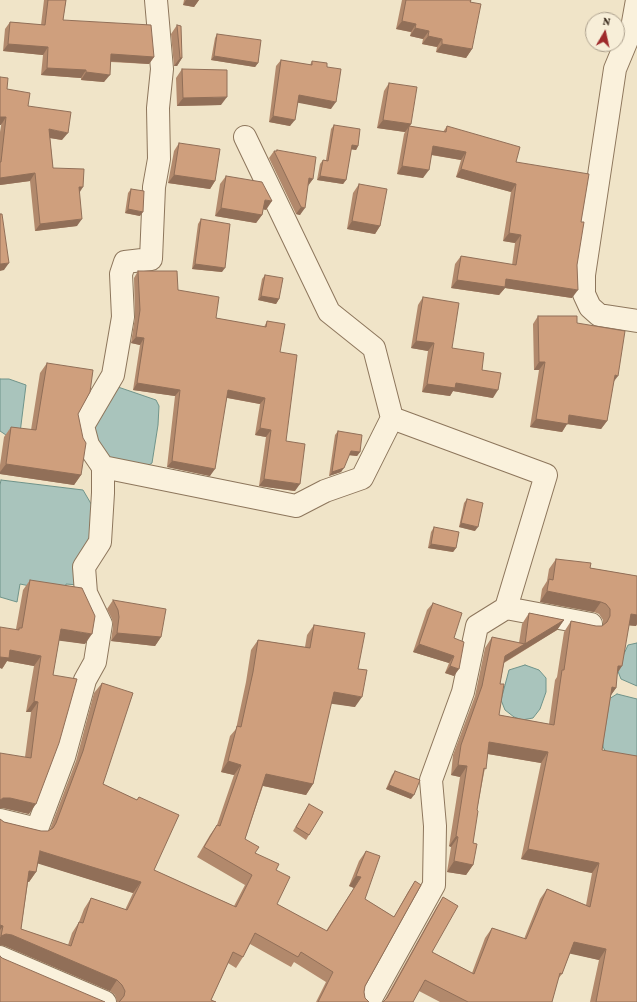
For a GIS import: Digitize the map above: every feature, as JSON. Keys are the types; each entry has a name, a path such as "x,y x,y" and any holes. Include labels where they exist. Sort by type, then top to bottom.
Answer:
{"street":[{"path":"0,820 37,829 64,757 85,680 95,662 101,624 86,593 84,567 100,542 103,467 88,445 83,426 113,375 123,317 121,274 125,262 151,259 154,187 159,159 158,108 162,69 156,0"},
{"path":"637,0 632,28 616,68 584,275 584,294 590,307 599,315 637,321"},
{"path":"103,467 296,506 325,491 362,478 392,418 374,348 329,312 245,137"},
{"path":"370,1002 434,885 435,826 431,780 463,692 477,626 506,608 546,475 392,418"},
{"path":"506,608 591,624"},
{"path":"0,956 105,1002"}],"water":[{"path":"0,379 9,379 26,385 20,433 6,435 0,431"},
{"path":"115,386 156,400 159,406 158,425 152,463 141,470 99,457 93,425"},
{"path":"1,480 83,490 97,514 78,585 66,584 65,593 20,584 17,602 0,597"},
{"path":"637,643 637,686 621,679 617,669 628,645"},
{"path":"525,665 539,670 546,678 546,692 540,709 533,718 522,720 514,717 505,710 501,700 509,670"},
{"path":"617,694 637,699 637,760 608,755 603,747 602,730 609,699"}],"building":[{"path":"48,0 66,0 63,20 151,25 154,57 111,54 110,75 86,72 86,70 47,68 48,47 8,44 10,22 45,25"},
{"path":"406,0 471,0 470,2 481,4 472,49 442,44 442,39 428,36 429,31 415,28 416,24 402,21"},
{"path":"177,25 181,26 182,58 180,58"},
{"path":"217,34 261,40 258,63 214,56"},
{"path":"281,60 312,65 312,61 327,63 327,67 341,69 336,102 299,95 295,120 273,116"},
{"path":"182,69 227,70 227,97 183,98"},
{"path":"0,77 8,78 7,89 30,93 28,106 71,112 68,133 49,129 53,168 84,169 83,187 79,187 82,219 40,224 35,173 0,178 0,162 6,117 0,117"},
{"path":"389,83 417,87 411,124 383,120"},
{"path":"334,125 360,129 358,146 352,145 346,180 320,176 323,160 328,161"},
{"path":"409,126 446,132 447,126 520,147 516,162 589,174 581,222 584,222 577,265 578,290 506,279 505,287 457,280 461,256 516,265 521,235 509,233 516,184 461,169 466,152 433,146 429,170 402,166"},
{"path":"179,143 220,149 215,181 174,175"},
{"path":"277,150 316,157 313,179 309,178 305,208 301,207 274,151"},
{"path":"226,176 262,182 272,201 265,200 262,215 221,208"},
{"path":"359,184 387,189 380,226 352,221"},
{"path":"131,189 144,191 143,212 128,209"},
{"path":"0,214 2,214 9,263 0,264"},
{"path":"201,219 230,224 225,268 195,264"},
{"path":"138,271 177,271 178,290 219,297 216,318 266,327 267,321 285,324 280,352 297,355 286,441 305,444 300,484 264,479 271,430 260,428 265,398 228,390 215,469 172,461 180,390 137,383 144,338 136,337 140,310"},
{"path":"265,275 283,278 279,299 261,296"},
{"path":"423,297 459,303 452,348 484,353 482,370 501,373 498,390 456,383 455,388 427,384 434,343 416,341"},
{"path":"538,316 577,316 577,323 625,331 618,376 615,375 607,421 569,415 568,424 536,419 545,362 539,362"},
{"path":"47,363 93,370 90,392 78,414 83,438 86,443 81,475 6,464 11,427 36,430"},
{"path":"338,431 362,435 360,452 351,451 344,468 332,472"},
{"path":"467,499 483,503 478,527 461,523"},
{"path":"434,527 459,532 456,548 431,544"},
{"path":"556,559 591,563 590,568 637,576 637,615 631,614 622,666 618,666 616,688 612,687 602,750 637,756 637,1002 596,1002 606,949 574,942 562,974 560,973 552,1002 468,1002 425,980 413,1002 383,1002 387,998 443,897 458,906 432,952 474,974 492,928 526,939 547,889 590,907 599,863 528,849 548,752 489,742 486,769 484,768 477,810 473,843 477,844 473,865 454,861 458,837 456,836 467,766 458,765 461,745 482,686 492,637 525,644 505,656 500,684 504,684 499,715 554,725 571,621 602,626 607,622 610,616 610,609 606,604 601,602 547,591 549,579 553,580"},
{"path":"30,580 82,588 95,616 92,634 61,629 53,675 77,679 59,743 36,804 10,798 3,798 0,800 0,753 31,758 38,702 34,701 41,656 10,650 9,658 0,657 0,627 19,630 19,628 22,628"},
{"path":"113,600 166,609 161,637 117,633 119,617 118,610"},
{"path":"433,603 462,613 454,638 464,642 459,669 450,666 454,656 419,644"},
{"path":"529,613 564,620 525,644"},
{"path":"314,625 365,633 358,669 367,670 362,697 334,692 313,784 266,774 245,839 259,847 255,853 279,864 276,870 290,877 277,904 327,931 361,877 356,876 366,851 380,856 365,899 394,917 415,881 421,885 365,986 365,998 369,1002 318,1002 333,972 301,952 298,957 255,933 243,957 233,952 211,1000 216,1002 119,1002 124,996 125,991 117,980 12,935 6,934 1,936 3,926 0,925 0,819 4,822 41,831 48,831 53,828 83,751 102,683 133,693 103,784 137,800 139,797 179,815 154,870 236,907 252,875 204,847 217,825 220,826 241,765 228,761 237,726 241,727 253,672 258,640 310,648","holes":["40,851 141,882 127,910 91,898 83,923 79,922 71,946 21,929 29,871 36,872"]},
{"path":"395,771 420,780 414,795 389,785"},
{"path":"309,804 323,812 309,835 296,827"},
{"path":"0,956 2,958 105,1002 0,1002"}]}
